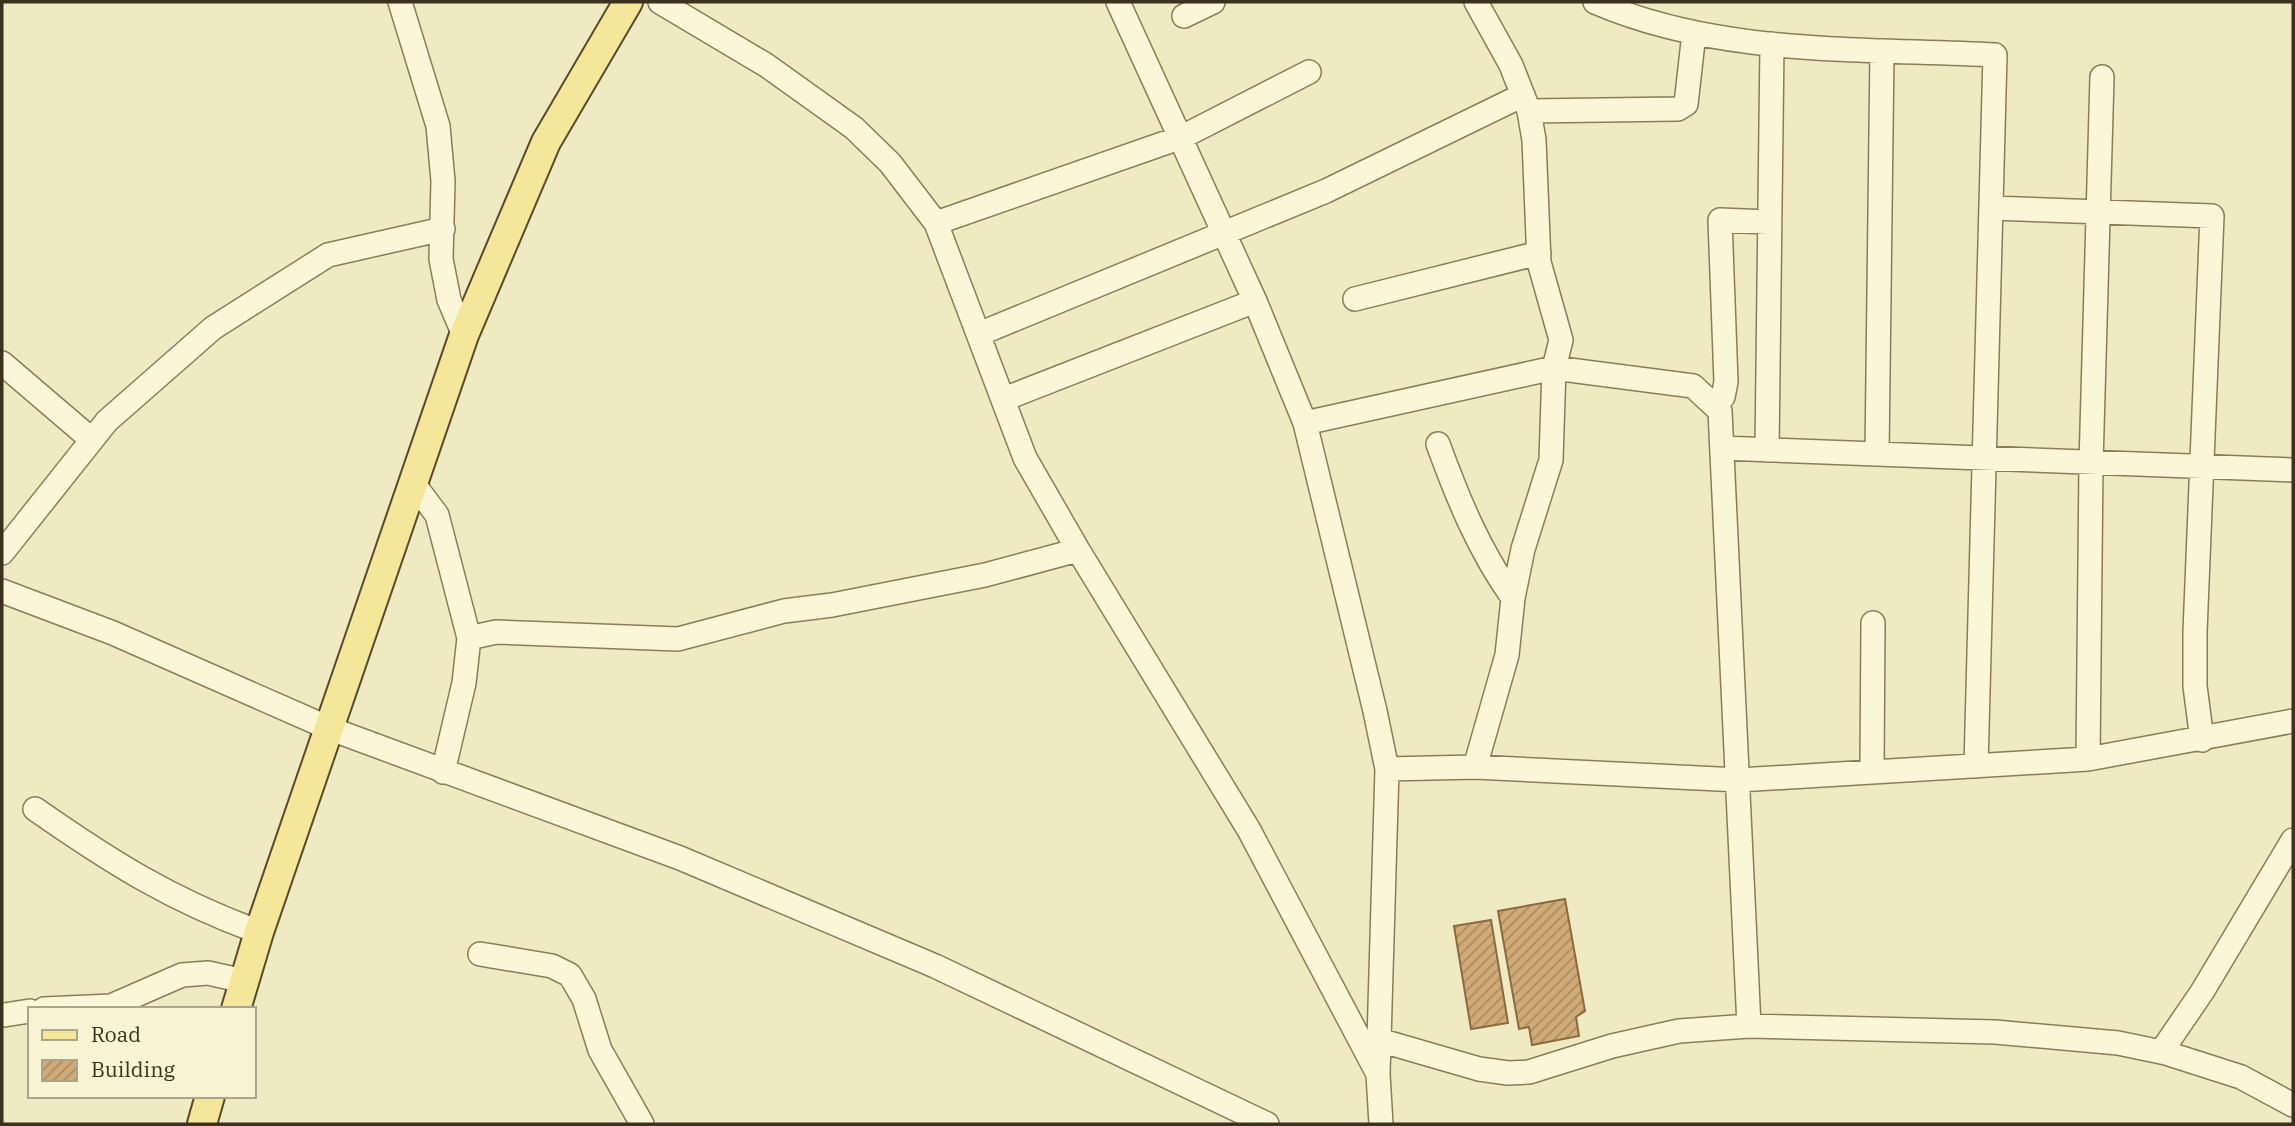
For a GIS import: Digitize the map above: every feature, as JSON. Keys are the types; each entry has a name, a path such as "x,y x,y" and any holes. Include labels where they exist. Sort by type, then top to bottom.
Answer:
{"main road":[{"path":"237,1007 259,932 331,729 412,482 464,335 546,142 628,2"},
{"path":"202,1124 210,1098"}],"street":[{"path":"400,2 438,126 443,181 440,259 449,300 464,335"},
{"path":"660,2 766,65 854,128 890,163 936,223 1025,458 1249,830 1309,937 1378,1074"},
{"path":"1118,2 1225,233 1305,423 1376,711 1387,769 1378,1074 1381,1124"},
{"path":"1184,16 1213,2"},
{"path":"1475,767 1507,655 1513,598 1523,550 1551,460 1554,368 1561,340 1545,293 1539,253 1534,140 1526,103 1511,65 1476,2"},
{"path":"1595,2 1672,30 1772,44 1995,55 1976,766"},
{"path":"979,334 1326,191 1526,103 1678,109 1686,103 1689,92 1694,33"},
{"path":"1767,450 1772,44"},
{"path":"1877,454 1882,51"},
{"path":"936,223 1182,137 1309,72"},
{"path":"2088,759 2091,464 2102,77"},
{"path":"1991,208 2211,216 2200,468 2195,686 2202,740"},
{"path":"1715,404 1723,397 1726,382 1720,220 1769,222"},
{"path":"2,553 92,440 133,397 213,328 300,270 328,256 443,229"},
{"path":"1355,299 1539,253"},
{"path":"1004,399 1255,301"},
{"path":"2,363 92,440"},
{"path":"1305,423 1554,368 1693,386 1715,404 1720,411 1749,1026"},
{"path":"1438,444 1488,563 1513,598"},
{"path":"1722,448 2293,470"},
{"path":"412,482 437,515 469,638 464,683 443,772"},
{"path":"469,638 496,632 678,639 784,611 832,605 985,575 1078,550"},
{"path":"2,591 113,633 331,729 680,858 910,955 1267,1124"},
{"path":"1872,770 1873,623"},
{"path":"1387,769 1475,767 1739,780 2088,759 2293,721"},
{"path":"35,809 122,869 201,911 259,932"},
{"path":"2161,1052 2202,992 2293,840"},
{"path":"480,954 552,965 570,975 584,999 600,1050 642,1124"},
{"path":"89,1007 111,1006 182,975 208,973 244,981"},
{"path":"4,1015 28,1011"},
{"path":"1379,1040 1479,1069 1508,1073 1529,1072 1650,1037 1749,1026 1995,1032 2118,1043 2161,1052 2241,1077 2293,1105"}],"building":[{"path":"1565,899 1585,1011 1576,1017 1579,1036 1532,1045 1529,1027 1519,1029 1498,911"},
{"path":"1491,920 1508,1023 1471,1029 1454,926"}]}
